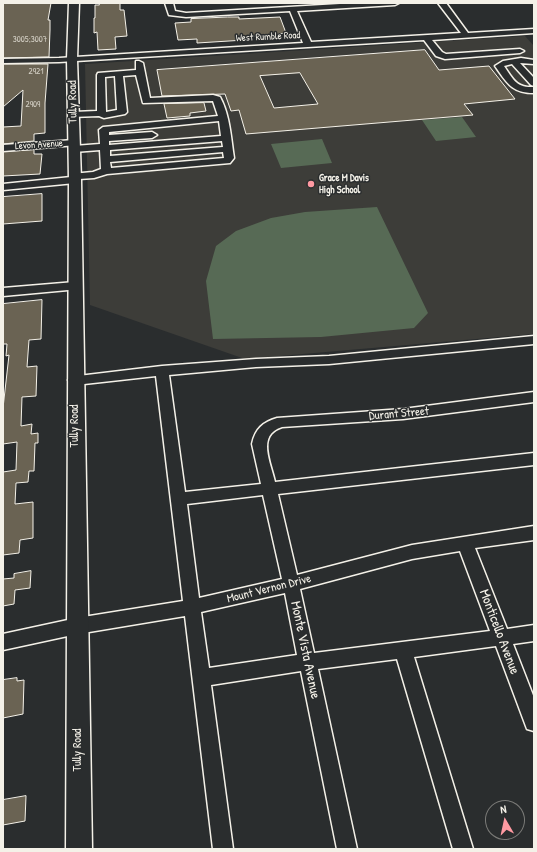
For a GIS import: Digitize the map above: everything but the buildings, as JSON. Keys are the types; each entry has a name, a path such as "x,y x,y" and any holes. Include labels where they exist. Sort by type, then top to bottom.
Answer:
{"main road":[{"name":"Tully Road","path":"74,3 72,59 75,178 74,286 79,849"}],"street":[{"path":"169,3 171,11 176,14 186,15 395,3"},
{"path":"442,3 466,35"},
{"path":"293,9 308,44"},
{"name":"West Rumble Road","path":"3,61 72,59 534,31"},
{"path":"503,33 531,61"},
{"path":"426,37 439,54 445,57 520,51"},
{"path":"3,187 75,178 106,171 227,161 229,158 223,118 215,98 146,102 138,54"},
{"path":"531,61 503,63 499,66 516,88 525,91 534,90"},
{"path":"515,62 534,83"},
{"path":"102,113 101,75 140,72"},
{"path":"74,115 102,113 104,115 122,112 119,74"},
{"path":"106,171 104,130 109,128 223,118"},
{"name":"Levon Avenue","path":"3,148 105,145 225,134"},
{"path":"106,159 228,149"},
{"path":"3,292 74,286"},
{"path":"75,380 162,370 256,363 329,360 534,340"},
{"path":"162,370 223,849"},
{"name":"Durant Street","path":"265,429 282,422 403,414 534,397"},
{"name":"Monte Vista Avenue","path":"265,429 260,437 260,444 347,849"},
{"path":"179,499 534,459"},
{"name":"Mount Vernon Drive","path":"3,642 77,626 192,607 291,584 412,552 465,542 534,534"},
{"name":"Monticello Avenue","path":"465,542 534,722"},
{"path":"201,678 308,662 534,633"},
{"path":"403,650 463,849"}],"shaded area":[{"name":"Grace M Davis High School","path":"525,36 534,46 534,334 245,359 90,305 85,64"}],"green space":[{"path":"462,117 476,137 436,141 422,120"},
{"path":"322,139 332,163 281,168 271,144"},
{"path":"377,207 428,313 414,328 321,337 213,339 206,281 216,246 236,231 271,218 305,212"}],"place":[{"name":"Grace M Davis High School","path":"311,184"}]}
